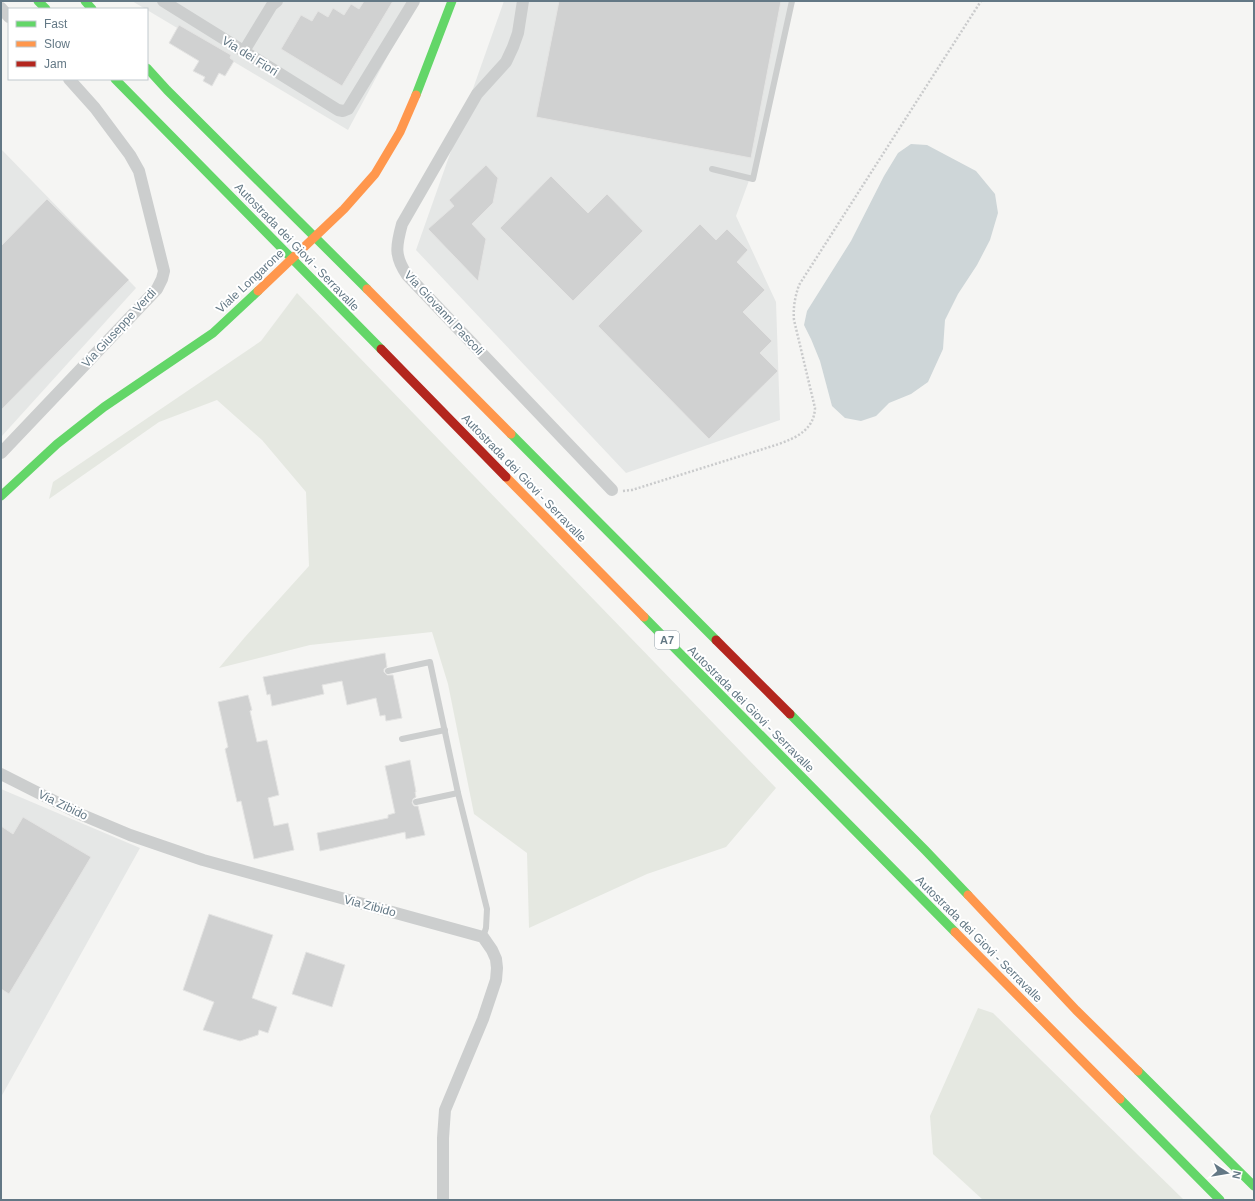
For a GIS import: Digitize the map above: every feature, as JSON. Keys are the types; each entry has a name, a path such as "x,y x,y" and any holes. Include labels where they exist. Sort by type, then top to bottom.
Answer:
{"main road":[{"name":"Viale Longarone","path":"1,496 63,439 104,407 213,333 344,209 375,174 400,132 416,95 452,1"},
{"name":"Autostrada dei Giovi - Serravalle","path":"148,69 167,90 372,293 908,833 1076,1010 1254,1186"},
{"name":"Autostrada dei Giovi - Serravalle","path":"116,80 1220,1200"}],"street":[{"name":"Via dei Fiori","path":"163,1 338,110 343,111 348,109 414,1"},
{"path":"244,52 272,5 277,1"},
{"name":"Via Giovanni Pascoli","path":"523,1 518,32 506,62 477,94 402,224 397,248 398,259 407,275 612,490"},
{"path":"1,8 8,16"},
{"name":"Via Giuseppe Verdi","path":"1,453 157,289 164,271 139,171 130,155 95,108 70,80"},
{"name":"Via Zibido","path":"1,774 80,814 130,835 203,860 483,937"},
{"path":"443,1200 443,1138 445,1110 483,1019 496,980 496,959 483,937"}],"lane":[{"path":"712,169 753,179 792,1"},
{"path":"388,671 430,662 458,792 487,910 486,928 483,937"},
{"path":"402,739 445,730"},
{"path":"416,802 458,792"}],"path":[{"path":"612,490 632,490 779,444 794,439 803,433 810,425 815,415 815,408 794,320 793,308 799,285 981,1"}],"shaded area":[{"path":"132,1 417,1 348,130 148,11 148,8 144,8"},
{"path":"504,1 790,1 766,134 736,216 776,302 780,420 626,473 416,250"},
{"path":"911,144 927,145 976,171 995,194 998,213 990,240 977,265 958,294 945,320 943,349 928,382 911,394 889,403 876,416 861,421 845,418 832,406 820,361 804,325 807,311 851,241 884,176 898,153"},
{"path":"1,149 136,288 1,437"},
{"path":"297,293 776,788 726,847 647,874 529,928 527,853 474,814 448,684 432,632 310,645 219,668 309,566 306,492 262,440 217,400 159,422 49,499 53,482 261,341"},
{"path":"1,789 140,848 1,1097"},
{"path":"978,1008 993,1013 1184,1200 983,1200 933,1154 930,1116"}],"building":[{"path":"364,1 393,1 342,86 281,49 301,15 312,21 318,11 328,17 333,8 344,15 351,4 359,9"},
{"path":"559,1 781,1 751,158 536,117"},
{"path":"179,25 231,55 230,58 234,61 225,76 219,73 212,86 203,81 205,77 193,71 199,61 169,43"},
{"path":"486,165 498,178 493,203 472,224 486,239 478,281 428,229 454,206 449,200"},
{"path":"551,176 588,213 607,194 643,231 573,301 500,228"},
{"path":"47,199 129,280 1,410 1,246"},
{"path":"700,224 716,240 727,229 748,250 737,262 765,290 743,312 772,341 760,353 778,371 709,439 598,326"},
{"path":"385,653 387,667 384,669 384,672 387,675 393,675 402,718 386,721 385,715 380,716 376,698 347,705 342,681 322,685 324,694 272,706 270,694 267,695 263,677"},
{"path":"248,695 257,742 267,740 279,795 268,798 274,826 288,823 294,850 254,859 241,801 237,802 225,749 228,747 218,702"},
{"path":"410,760 416,792 416,797 413,799 412,803 414,806 418,806 425,835 406,839 405,832 320,851 317,833 388,818 388,815 395,813 385,766"},
{"path":"23,817 91,857 9,994 1,989 1,826 13,834"},
{"path":"209,914 273,935 252,998 277,1007 268,1033 259,1030 258,1035 240,1041 203,1030 214,1002 183,990"},
{"path":"306,952 345,965 332,1007 292,994"}],"traffic: fast":[{"path":"38,1 45,8"},
{"path":"85,1 91,8"},
{"path":"416,95 452,1"},
{"path":"148,69 167,90 367,289"},
{"path":"116,80 381,349"},
{"path":"1,496 57,444 104,407 213,333 258,291"},
{"path":"511,434 716,640"},
{"path":"644,617 955,932"},
{"path":"790,714 968,895"},
{"path":"1138,1071 1254,1186"},
{"path":"1120,1099 1220,1200"}],"traffic: slow":[{"path":"258,291 344,209 375,174 400,132 416,95"},
{"path":"367,289 511,434"},
{"path":"506,477 644,617"},
{"path":"968,895 1076,1010 1138,1071"},
{"path":"955,932 1120,1099"}],"traffic: jam":[{"path":"381,349 506,477"},
{"path":"716,640 790,714"}]}
